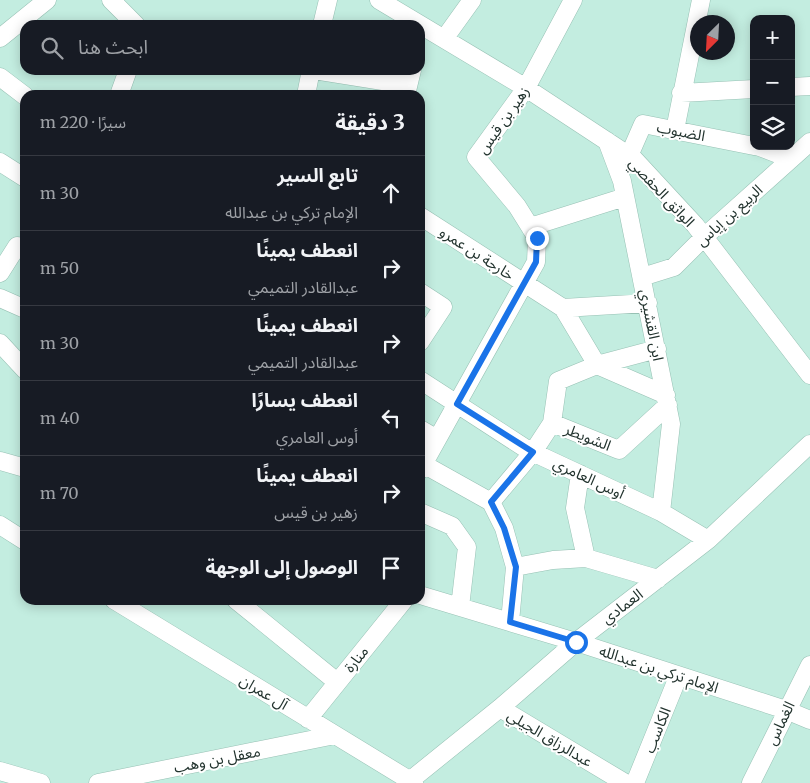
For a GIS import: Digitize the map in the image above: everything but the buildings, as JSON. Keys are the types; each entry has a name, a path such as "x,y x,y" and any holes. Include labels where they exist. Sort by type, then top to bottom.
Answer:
{"street":[{"path":"22,20 47,0"},
{"path":"111,0 131,20"},
{"path":"323,20 328,0"},
{"name":"الواثق الحفصي","path":"379,0 406,20"},
{"path":"444,39 472,0"},
{"name":"زهير بن قيس","path":"425,462 536,262 537,238 517,206 476,157 526,88 572,0"},
{"path":"675,130 701,0"},
{"path":"0,38 20,22"},
{"name":"الواثق الحفصي","path":"425,32 444,39 526,88 629,156 704,237 810,375"},
{"path":"121,90 126,75"},
{"path":"307,90 312,75"},
{"path":"350,75 409,83"},
{"path":"0,77 20,92"},
{"path":"795,87 810,86"},
{"path":"681,93 750,89"},
{"name":"الضبوب","path":"629,156 643,124 750,145"},
{"name":"ابن القشيري","path":"607,141 622,181 671,424 661,512"},
{"name":"الربيع بن إياس","path":"642,277 674,267 704,237 810,142"},
{"name":"الضبوب","path":"766,150 791,159"},
{"path":"0,162 20,175"},
{"path":"530,227 625,197"},
{"name":"خارجة بن عمرو","path":"425,225 563,308"},
{"path":"0,273 17,246 20,248"},
{"path":"425,295 443,307 425,334"},
{"path":"648,303 563,308 597,365 667,400"},
{"path":"2,304 20,308"},
{"path":"0,343 20,365"},
{"path":"491,502 533,452 552,423 558,381 597,365 657,349"},
{"name":"أوس العامري","path":"425,383 533,452 661,512 708,540"},
{"name":"الشويطر","path":"552,423 619,450 667,400"},
{"path":"425,432 437,440"},
{"name":"العمادي","path":"410,782 576,642 708,540 810,444"},
{"path":"0,461 20,467"},
{"path":"425,469 491,502 504,528 516,567 510,622"},
{"path":"580,474 575,508 586,558"},
{"path":"425,514 452,526 467,546 460,607"},
{"path":"0,525 20,539"},
{"path":"516,567 554,560 586,558 658,579"},
{"name":"الإمام تركي بن عبدالله","path":"425,596 576,642 786,710 810,720"},
{"name":"آل عمران","path":"122,605 410,782"},
{"path":"242,605 337,682"},
{"name":"منارة","path":"308,719 400,605"},
{"name":"الغماس","path":"751,783 810,664"},
{"name":"الكاسب","path":"635,783 678,676"},
{"name":"عبدالرزاق الجيلي","path":"500,708 625,783"},
{"name":"معقل بن وهب","path":"98,783 335,735"},
{"path":"0,771 41,783"}],"route":[{"path":"537,238 536,262 457,404 533,452 491,502 504,528 516,567 510,622 576,642"}]}
